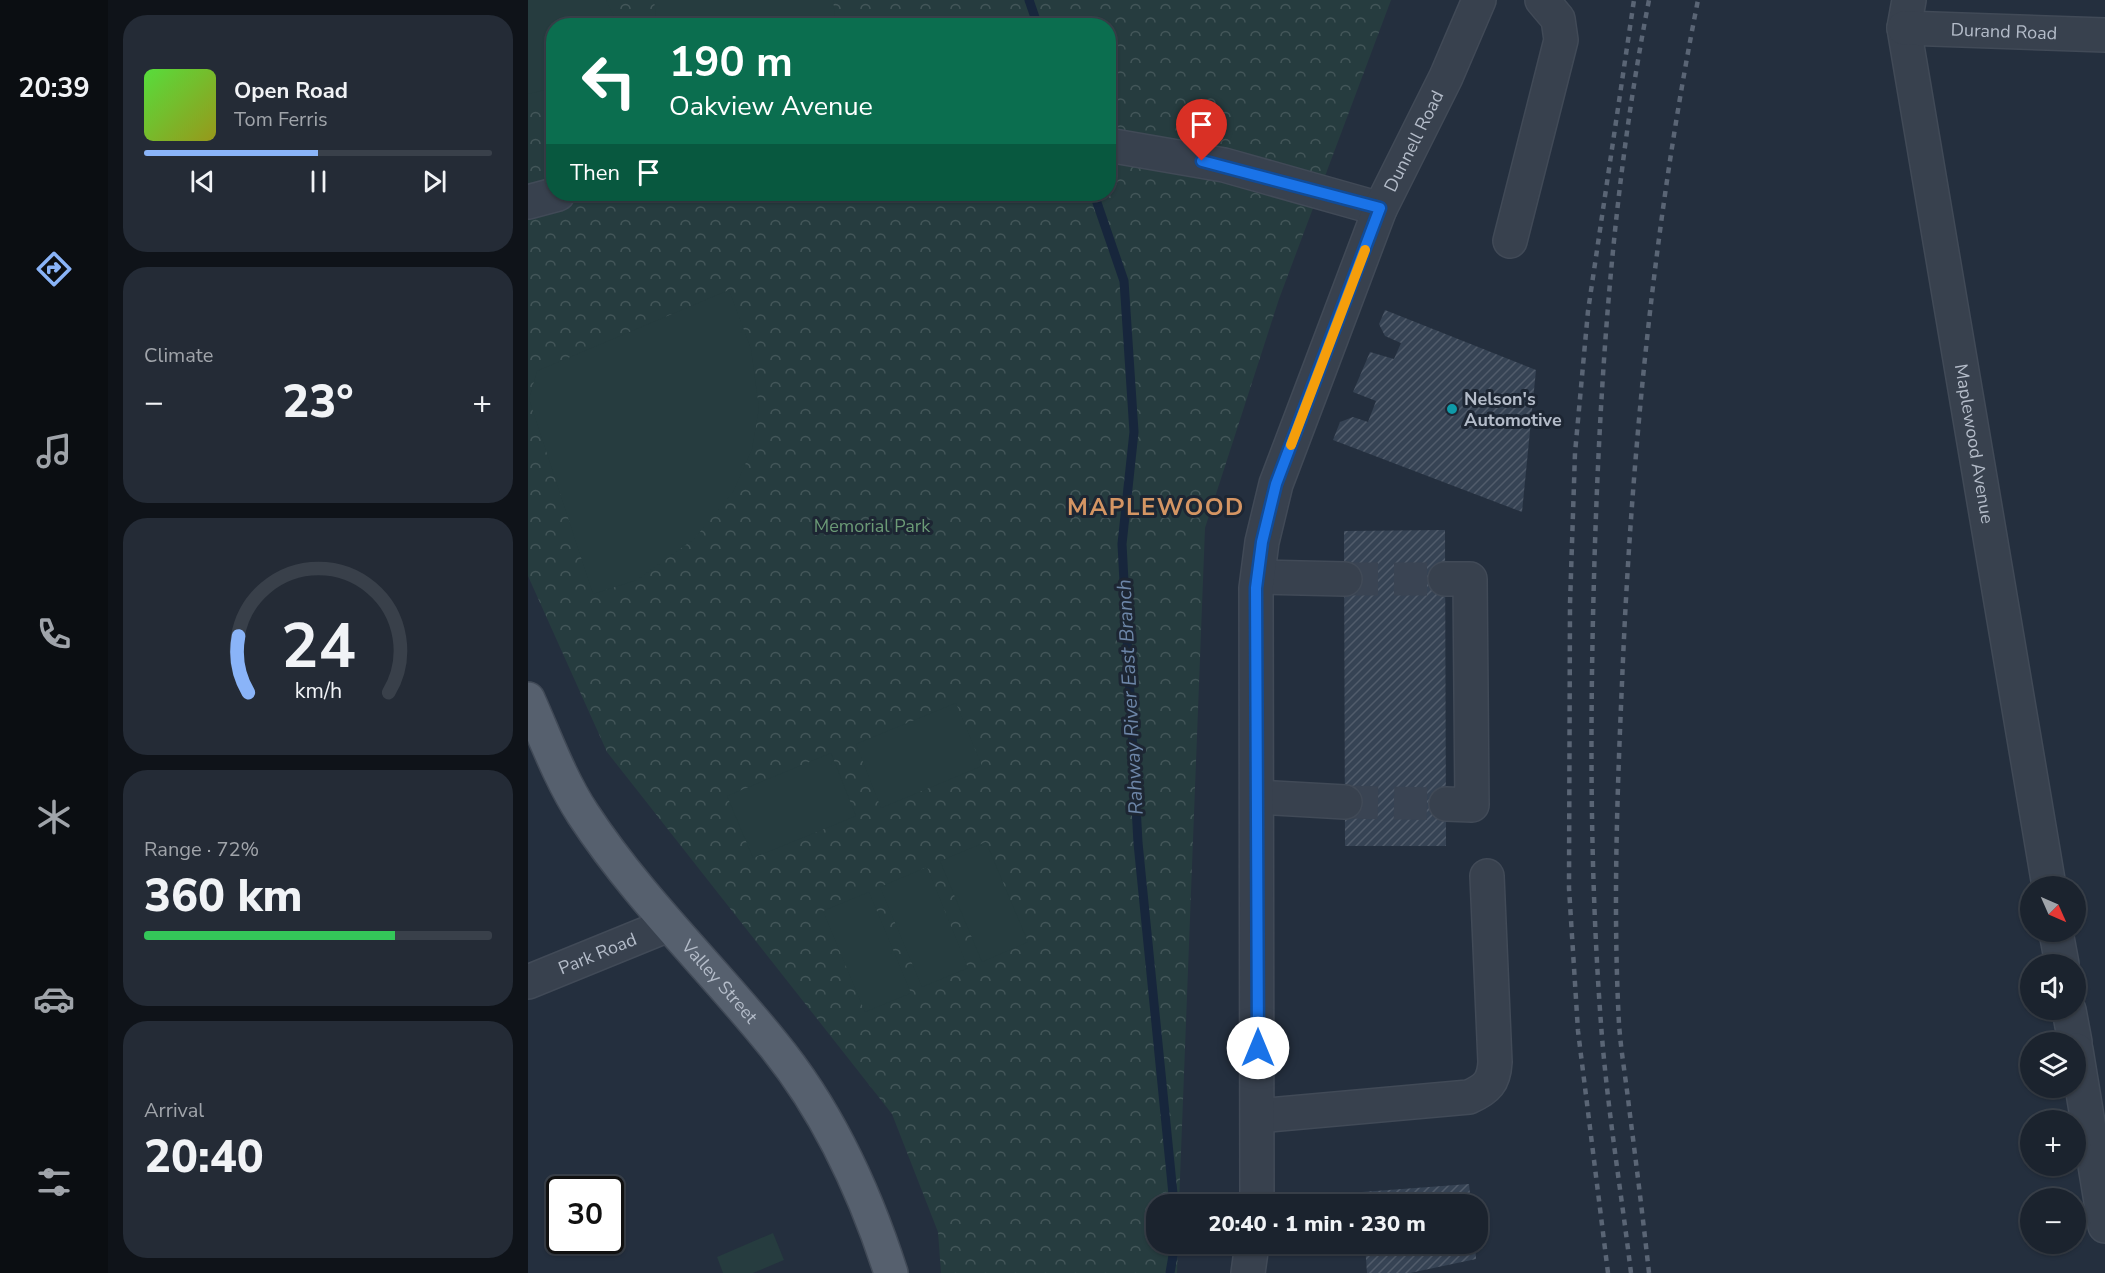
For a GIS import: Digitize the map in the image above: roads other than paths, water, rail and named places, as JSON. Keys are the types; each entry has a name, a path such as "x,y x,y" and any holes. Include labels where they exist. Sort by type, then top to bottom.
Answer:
{"main road":[{"name":"Valley Street","path":"528,699 582,812 668,925 774,1045 816,1105 846,1159 878,1231 891,1273"}],"street":[{"name":"Dunnell Road","path":"1257,1194 1258,577 1262,542 1276,484 1380,208 1446,77 1479,0"},
{"path":"1510,241 1561,40 1558,20 1542,0"},
{"name":"Durand Road","path":"1906,14 2105,35"},
{"name":"Maplewood Avenue","path":"1906,14 2047,876"},
{"path":"1116,146 1224,165 1380,208"},
{"path":"528,202 546,197"},
{"path":"1258,577 1345,579"},
{"path":"1445,579 1470,579 1472,805 1446,804"},
{"path":"1257,797 1345,802"},
{"path":"1258,1116 1469,1097 1486,1089 1494,1077 1495,1062 1487,876"},
{"name":"Park Road","path":"528,981 668,925"},
{"path":"2084,1098 2105,1226"},
{"path":"1248,1273 1251,1254"}],"waterway":[{"name":"Rahway River East Branch","path":"1029,0 1035,18"},
{"name":"Rahway River East Branch","path":"1096,201 1124,281 1134,432 1122,544 1138,843 1173,1194"},
{"name":"Rahway River East Branch","path":"1170,1273 1173,1254"}],"tunnel":[{"path":"1345,579 1445,579"},
{"path":"1345,802 1446,804"}],"railway":[{"path":"1608,1273 1578,1031 1569,888 1570,604 1575,453 1588,311 1634,0"},
{"path":"1631,1273 1607,1086 1597,964 1593,844 1592,663 1595,543 1605,339 1618,202 1649,0"},
{"path":"1649,1273 1619,1024 1616,897 1620,726 1631,512 1647,340 1669,168 1698,0"}],"place":[{"name":"Nelson's Automotive","path":"1452,409"}],"district":[{"name":"MAPLEWOOD","path":"1156,507"}],"park label":[{"name":"Memorial Park","path":"872,526"}]}
